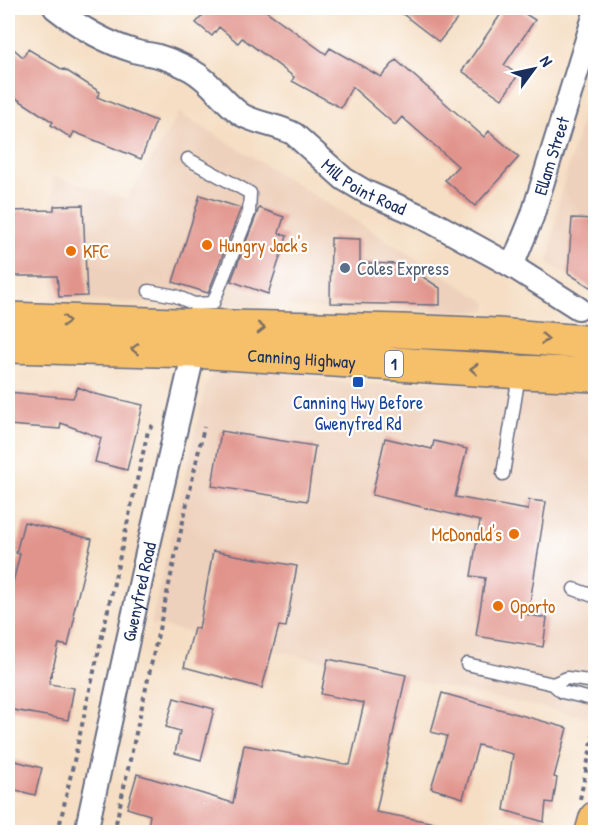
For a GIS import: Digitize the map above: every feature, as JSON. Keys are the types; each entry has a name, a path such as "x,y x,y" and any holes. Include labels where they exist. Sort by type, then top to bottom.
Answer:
{"highway":[{"name":"Canning Highway","path":"8,319 403,331 497,335 596,343"},
{"name":"Canning Highway","path":"8,346 194,351 596,375"}],"street":[{"name":"Mill Point Road","path":"55,8 94,36 135,51 161,56 191,70 234,109 256,121 294,134 344,178 366,192 421,216 512,266 578,308"},
{"name":"Mill Point Road","path":"77,8 108,28 134,34 148,42 161,56"},
{"name":"Ellam Street","path":"512,266 532,217 596,10"},
{"name":"Gwenyfred Road","path":"86,832 194,351"}],"lane":[{"path":"149,291 176,296 194,304 213,303 249,213 250,193 188,159"},
{"path":"502,474 520,372"},
{"path":"574,589 596,597"},
{"path":"467,664 553,684 562,692 596,700"},
{"path":"553,684 567,678 596,682"}],"path":[{"path":"58,832 148,431 154,425"},
{"path":"114,832 204,427"},
{"path":"588,820 596,723"}],"shaded area":[{"path":"595,71 595,294 548,263 560,197"},
{"path":"179,113 488,303 487,311 451,312 53,299 52,176 127,199"},
{"path":"221,370 292,373 349,384 406,384 440,379 595,387 595,719 151,624 206,385 212,374"}],"building":[{"path":"209,8 262,8 326,54 330,48 381,77 396,60 484,137 489,131 519,157 475,206 445,180 458,166 402,117 395,125 352,87 341,108 292,81 294,77 242,38 238,43 219,27 212,36 196,23"},
{"path":"395,8 444,8 458,18 439,42"},
{"path":"505,8 516,8 535,20 504,65 518,75 502,99 462,71"},
{"path":"8,44 23,57 28,49 64,69 100,92 97,97 156,121 141,159 74,132 71,138 51,125 53,122 8,93"},
{"name":"Hungry Jack's","path":"200,195 241,208 208,293 173,282"},
{"path":"83,205 87,296 59,297 57,276 9,276 8,211 54,210 54,206"},
{"path":"259,208 284,217 279,233 287,236 268,294 231,281"},
{"path":"572,218 596,219 596,291 568,273"},
{"name":"Coles Express","path":"331,238 360,239 360,263 403,264 440,288 440,305 330,303"},
{"path":"78,387 95,394 143,405 127,470 95,462 101,438 61,423 60,429 8,425 8,392 73,398"},
{"path":"221,431 315,446 307,501 212,486"},
{"path":"385,438 432,449 434,441 467,449 455,497 528,510 529,500 546,502 528,615 547,618 543,647 476,636 485,578 471,576 480,521 372,495"},
{"path":"24,522 92,539 73,615 75,616 68,646 59,644 49,684 74,688 68,720 8,709 8,602 20,554 16,553"},
{"path":"213,551 297,566 286,627 279,626 262,688 184,667 194,628 199,629"},
{"path":"328,659 406,675 376,812 441,824 440,832 147,832 150,815 127,808 137,774 233,803 244,745 350,765 364,703 321,694"},
{"path":"442,693 567,728 554,777 557,778 553,803 546,802 544,822 504,810 513,754 478,745 463,798 431,788 447,736 431,732"},
{"path":"174,698 214,709 201,760 175,753 180,731 166,727"},
{"path":"8,759 42,768 35,795 8,788"}],"place":[{"name":"Hungry Jack's","path":"207,245"},
{"name":"KFC","path":"71,251"},
{"name":"Coles Express","path":"345,268"},
{"name":"Canning Hwy Before Gwenyfred Rd","path":"358,382"},
{"name":"McDonald's","path":"514,534"},
{"name":"Oporto","path":"498,606"}]}
